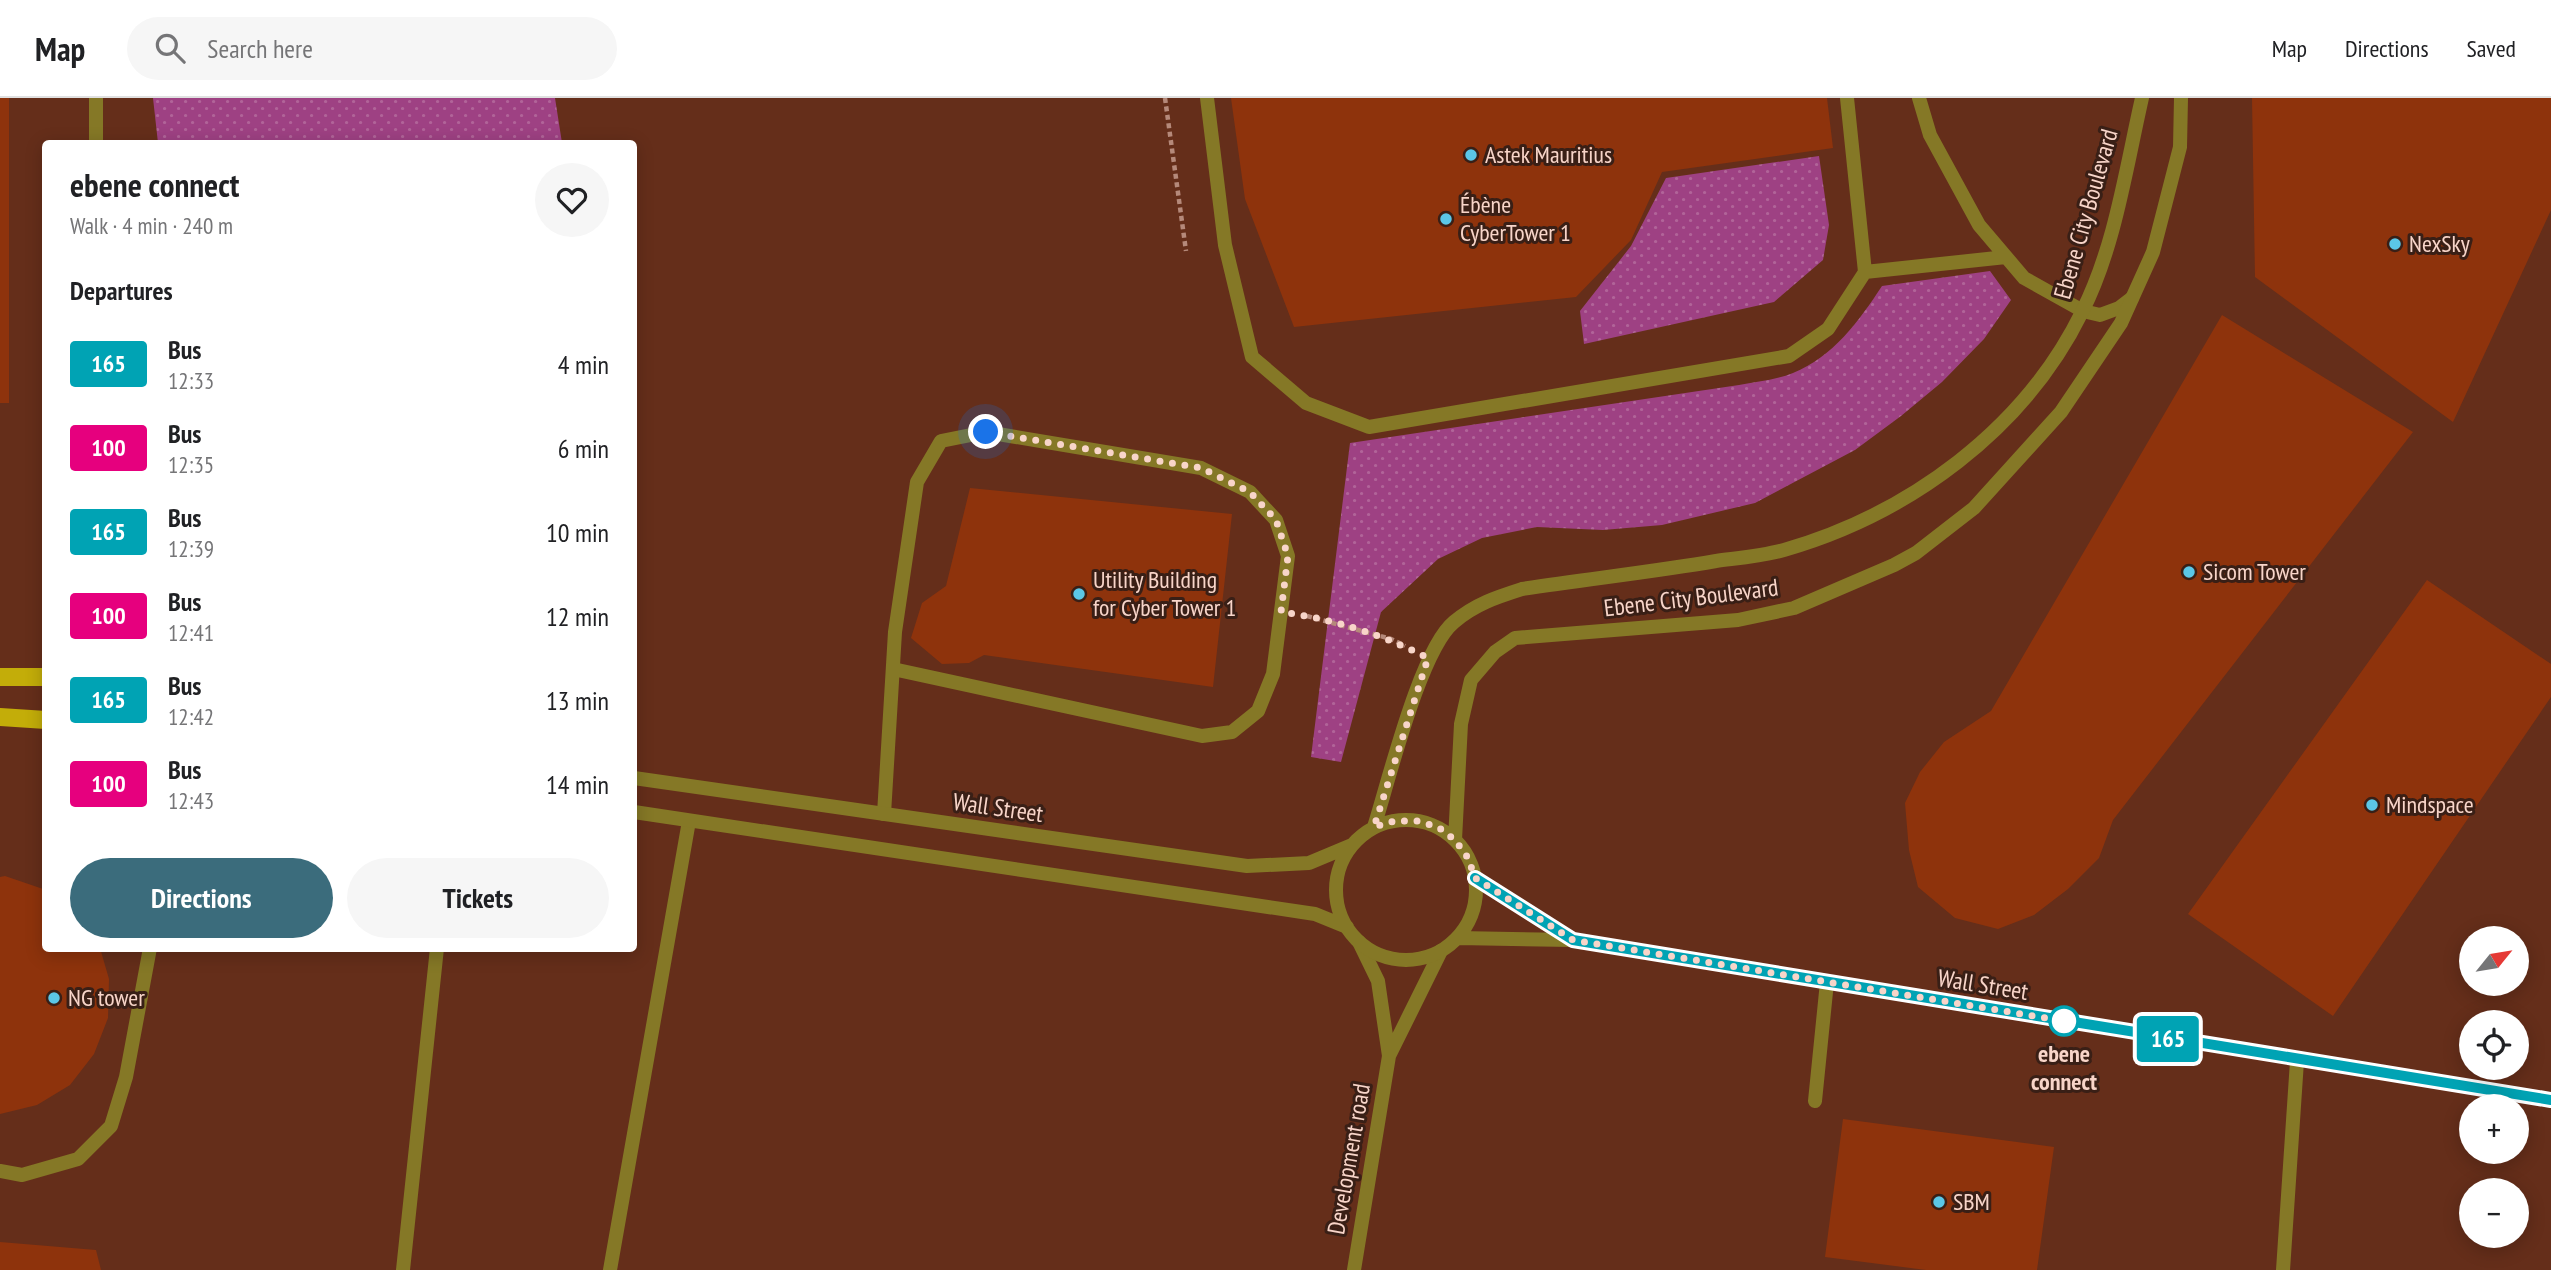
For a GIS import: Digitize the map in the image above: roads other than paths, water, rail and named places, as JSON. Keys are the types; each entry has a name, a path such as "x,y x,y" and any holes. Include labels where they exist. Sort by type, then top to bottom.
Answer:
{"main road":[{"path":"0,677 42,677"},
{"path":"0,717 42,720"}],"street":[{"path":"96,98 96,140"},
{"path":"1207,98 1225,245 1252,357 1306,402 1369,427 1789,356 1828,329 1865,272 1847,98"},
{"path":"1919,98 1930,135 1979,225 2024,278 2083,311 2100,315 2132,298"},
{"name":"Ebene City Boulevard","path":"1374,827 1428,658 1452,623 1481,602 1522,589 1783,550 1858,524 1919,491 1976,449 2043,374 2083,311 2122,188 2141,98"},
{"name":"Ebene City Boulevard","path":"1455,840 1461,724 1471,680 1495,652 1515,638 1738,620 1794,608 1916,553 1974,508 2061,412 2121,323 2152,253 2180,147 2181,98"},
{"path":"1865,272 2006,257"},
{"path":"884,814 895,632 918,482 941,441 986,432 1201,468 1250,492 1276,520 1288,556 1273,674 1258,711 1232,732 1202,736 893,669"},
{"name":"Wall Street","path":"637,778 1247,866 1309,863 1352,845"},
{"path":"637,812 1315,914 1347,927"},
{"path":"610,1270 689,821"},
{"path":"1359,942 1378,954 1416,961 1441,951 1458,938 1470,919 1476,899 1475,878 1468,858 1455,840 1438,827 1417,821 1395,821 1374,827 1352,845 1340,864 1336,886 1338,909 1359,942 1378,981 1389,1056"},
{"name":"Wall Street","path":"1475,878 1573,940"},
{"name":"Wall Street","path":"1458,938 1573,940 2297,1061 2551,1100"},
{"path":"1389,1056 1441,951"},
{"path":"0,1171 22,1175 78,1159 111,1125 126,1077 149,952"},
{"path":"402,1270 437,952"},
{"path":"1815,1101 1827,982"},
{"name":"Development road","path":"1354,1270 1389,1056"},
{"path":"2283,1270 2297,1061"}],"place":[{"name":"Astek Mauritius","path":"1471,155"},
{"name":"Ébène CyberTower 1","path":"1446,219"},
{"name":"NexSky","path":"2395,244"},
{"name":"Sicom Tower","path":"2189,572"},
{"name":"Utility Building for Cyber Tower 1","path":"1079,594"},
{"name":"Mindspace","path":"2372,805"},
{"name":"NG tower","path":"54,998"},
{"name":"ebene connect","path":"2064,1021"},
{"name":"SBM","path":"1939,1202"}]}
